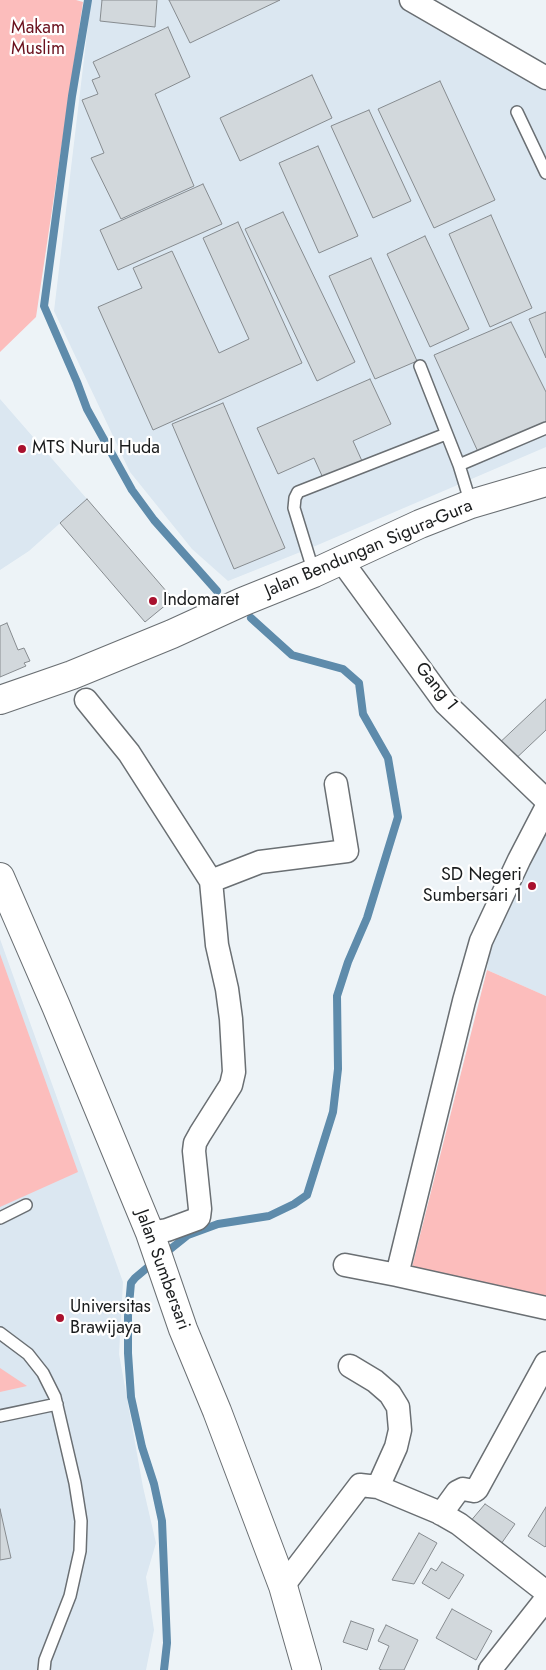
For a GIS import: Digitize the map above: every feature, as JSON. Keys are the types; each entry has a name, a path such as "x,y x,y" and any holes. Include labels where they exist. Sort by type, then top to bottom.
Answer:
{"main road":[{"name":"Jalan Bendungan Sigura-Gura","path":"0,700 81,671 172,634 242,602 314,573 420,524 471,504 546,482"},
{"name":"Jalan Sumbersari","path":"0,876 152,1239 183,1329 217,1411 283,1586 307,1670"}],"street":[{"path":"411,0 546,78"},
{"name":"Gang 1","path":"341,560 445,703 546,800"},
{"path":"86,700 129,752 211,882 217,945 231,1019 234,1072 231,1085 195,1143 194,1151 200,1210 198,1217 167,1230 152,1239"},
{"path":"211,882 260,862 347,851 336,784"},
{"path":"397,1275 464,1001 481,940 546,808"},
{"path":"345,1265 546,1308"},
{"path":"441,1514 458,1492 463,1489 474,1491 477,1489 546,1363"},
{"path":"350,1366 390,1394 398,1407 400,1430 396,1447 378,1487"},
{"path":"283,1586 360,1485 378,1487 441,1514 459,1524 546,1592"},
{"path":"490,1670 546,1599"}],"lane":[{"path":"517,112 546,173"},
{"path":"420,366 459,465 471,504"},
{"path":"459,465 546,428"},
{"path":"314,573 294,508 298,492 446,434"},
{"path":"0,1218 26,1205"},
{"path":"0,1333 28,1354 43,1373 55,1397 75,1483 81,1521 80,1551 70,1596 44,1670"},
{"path":"0,1416 57,1404"}],"shaded area":[{"path":"91,0 403,0 546,82 546,447 313,547 228,581 192,549 130,472 54,311"},
{"name":"MTS Nurul Huda","path":"0,399 87,499 29,551 0,570"},
{"name":"SD Negeri Sumbersari 1","path":"546,826 546,996 487,970 490,946"},
{"name":"Universitas Brawijaya","path":"0,939 123,1282 119,1354 143,1487 156,1543 146,1577 154,1630 146,1670 0,1670"}],"green space":[{"name":"Makam Muslim","path":"0,0 76,0 83,2 36,317 0,352"},
{"path":"0,954 78,1172 0,1207"},
{"path":"487,970 546,996 546,1296 416,1274 411,1271"},
{"path":"0,1368 27,1386 0,1392"}],"building":[{"path":"102,0 157,0 155,27 100,21"},
{"path":"169,0 280,0 190,43"},
{"path":"168,27 190,77 155,94 194,186 121,219 91,158 104,153 82,100 98,94 92,80 100,77 93,62"},
{"path":"312,75 332,118 240,161 220,118"},
{"path":"440,81 495,200 434,228 378,109"},
{"path":"369,110 411,201 373,218 331,126"},
{"path":"318,146 358,236 319,253 279,163"},
{"path":"203,184 222,224 118,270 100,230"},
{"path":"283,212 355,362 317,381 245,229"},
{"path":"491,215 532,308 490,327 449,234"},
{"path":"238,222 302,363 153,430 98,307 142,288 133,268 172,251 219,353 249,339 203,238"},
{"path":"425,236 469,329 430,347 387,254"},
{"path":"371,258 417,361 375,379 329,276"},
{"path":"546,312 546,358 529,319"},
{"path":"511,322 546,392 546,423 479,454 434,355"},
{"path":"370,379 391,424 353,441 362,461 323,478 314,458 278,474 257,428"},
{"path":"223,403 285,548 234,569 172,424"},
{"path":"87,499 173,599 145,622 60,523"},
{"path":"7,623 18,650 24,648 30,661 24,663 26,666 0,677 0,626"},
{"path":"546,699 546,730 510,764 495,747"},
{"path":"485,1504 515,1524 501,1544 469,1523"},
{"path":"546,1507 546,1546 545,1547 528,1536"},
{"path":"0,1509 11,1558 0,1560"},
{"path":"419,1533 437,1543 414,1584 392,1580"},
{"path":"442,1562 464,1575 449,1599 422,1583 431,1568 436,1571"},
{"path":"452,1609 492,1631 476,1660 436,1638"},
{"path":"351,1621 374,1629 367,1650 343,1642"},
{"path":"386,1625 418,1640 404,1670 379,1669 389,1646 378,1641"}],"waterway":[{"path":"88,0 72,96 44,306 87,409 132,490 154,520 217,591"},
{"path":"163,1255 188,1235 218,1224 269,1216 294,1204 307,1195 333,1112 338,1069 337,996 348,962 367,918 398,817 388,758 363,714 359,683 343,669 292,655 251,618"},
{"path":"154,1262 131,1283 128,1316 128,1353 131,1397 162,1521 167,1643 164,1670"}],"place":[{"name":"MTS Nurul Huda","path":"22,449"},
{"name":"Indomaret","path":"153,601"},
{"name":"SD Negeri Sumbersari 1","path":"532,886"},
{"name":"Universitas Brawijaya","path":"60,1318"}]}
